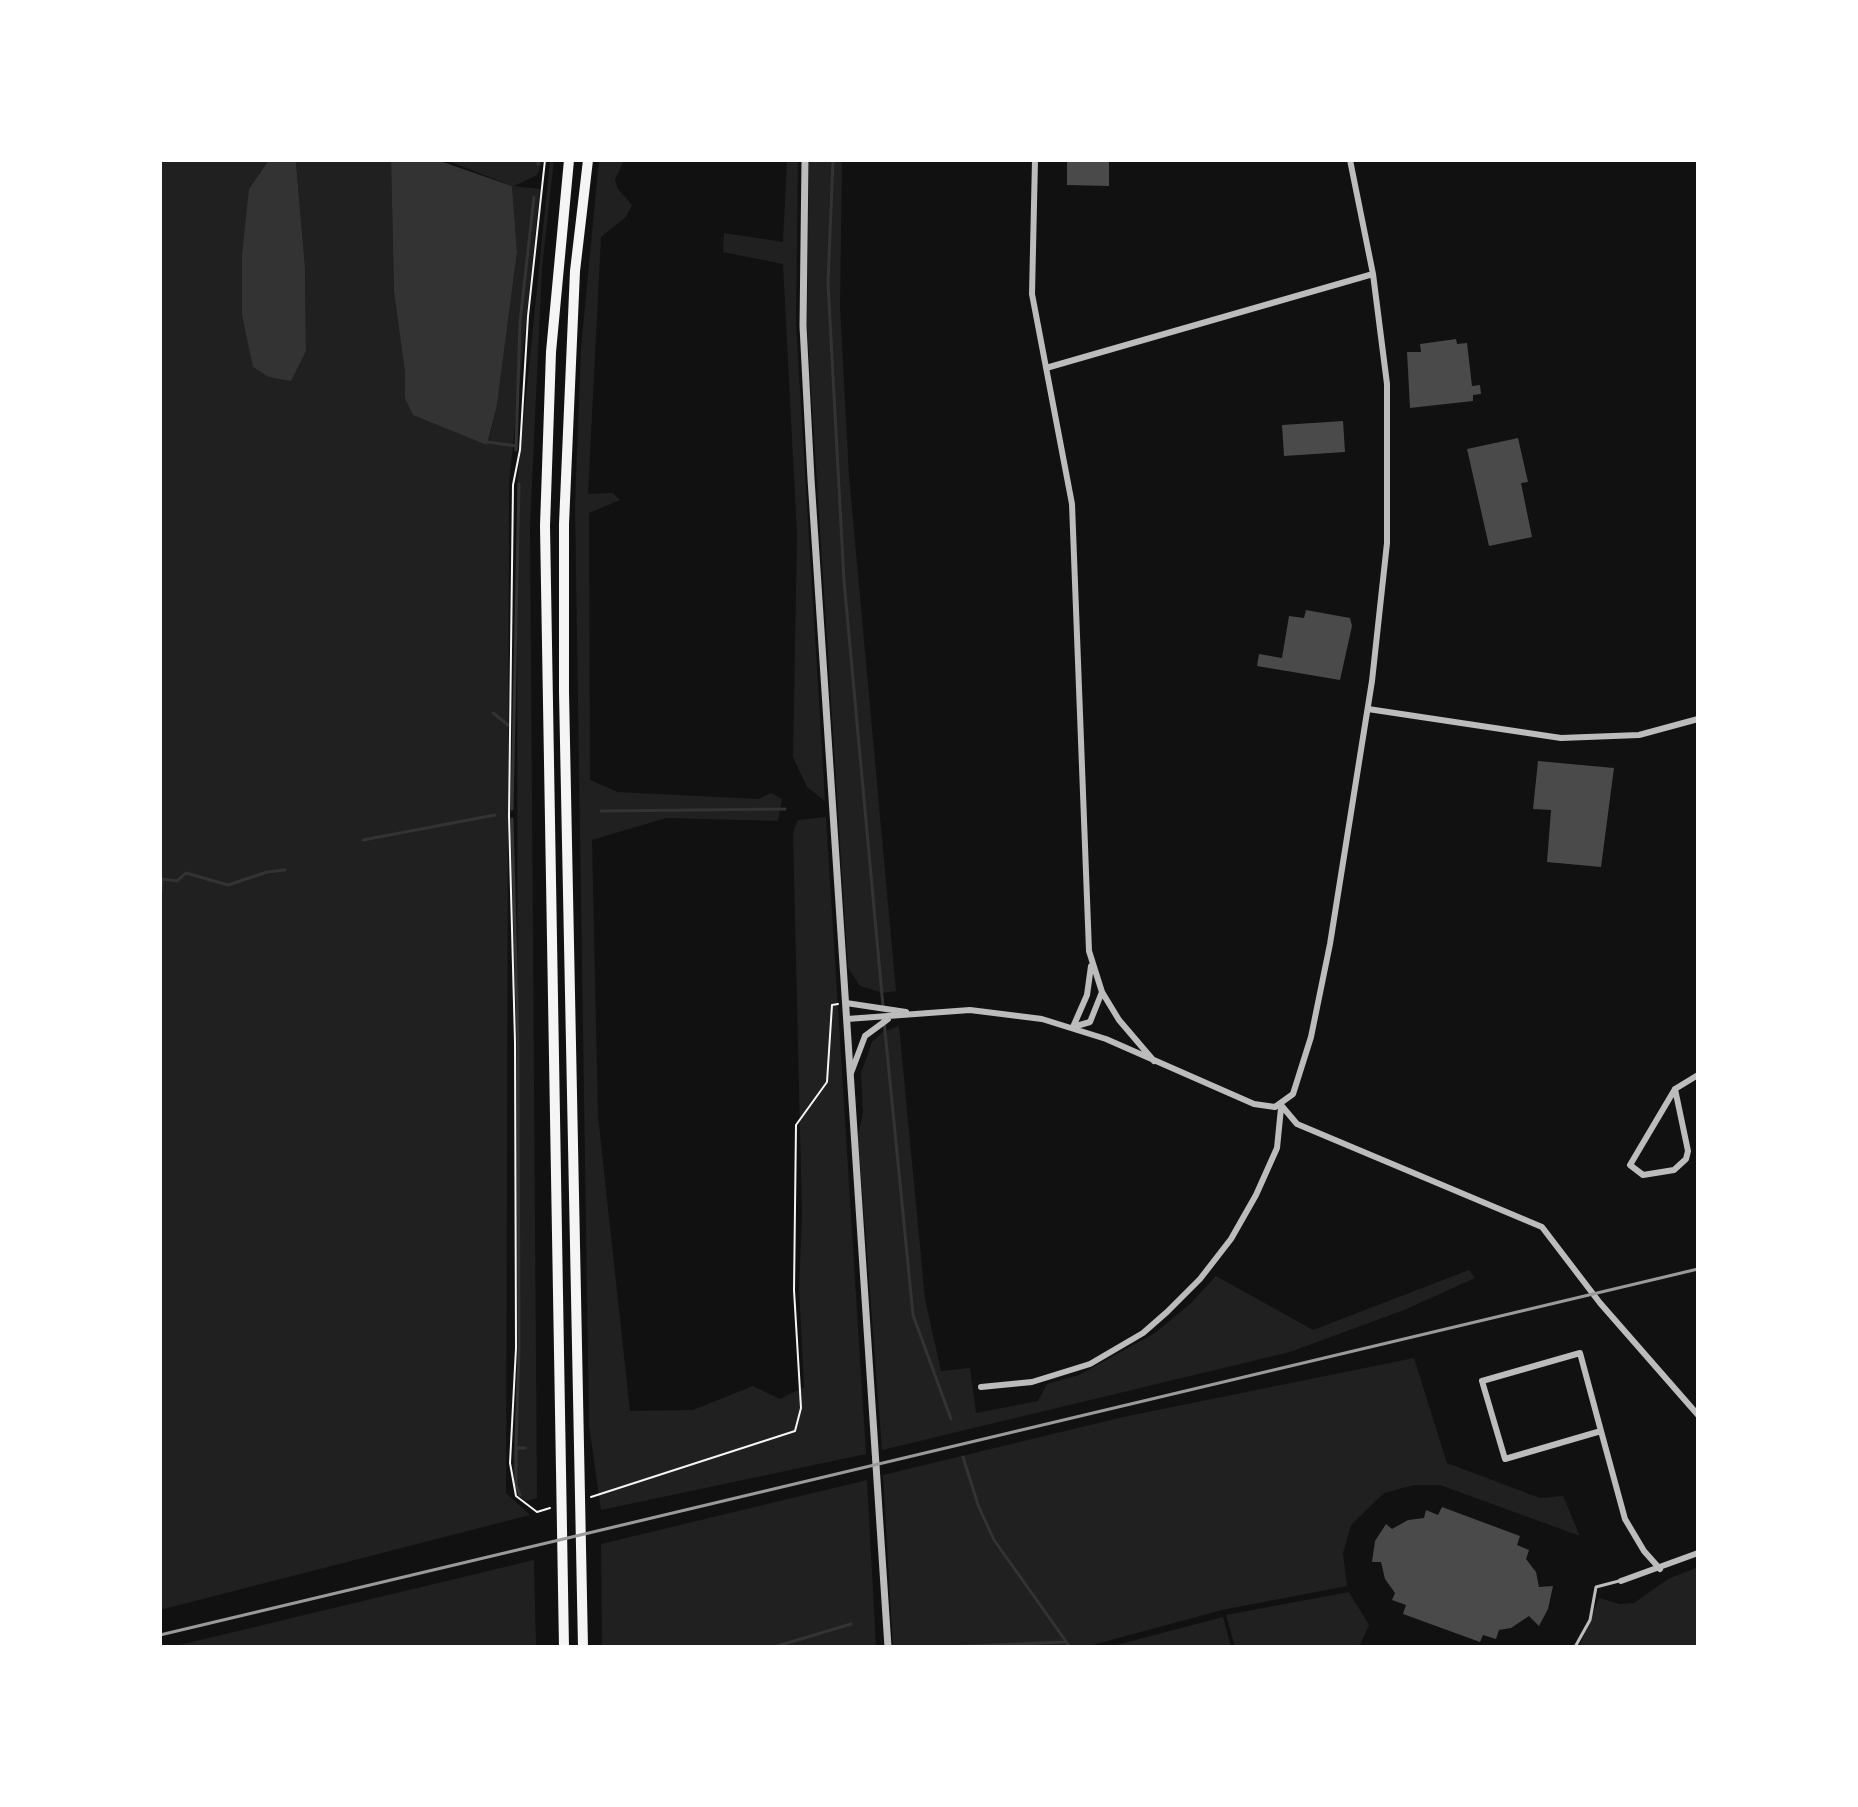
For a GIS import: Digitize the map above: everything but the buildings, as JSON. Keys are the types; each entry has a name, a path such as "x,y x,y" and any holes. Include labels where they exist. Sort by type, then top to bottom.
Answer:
{"highway":[{"path":"564,1647 545,695 545,526 552,336 569,160"},
{"path":"583,1647 564,524 574,286 588,160"}],"street":[{"path":"805,160 803,326 888,1647"},
{"path":"1035,160 1032,294 1072,504 1085,889 1091,963 1087,995 1073,1027"},
{"path":"981,1387 1032,1382 1090,1364 1143,1333 1167,1312 1200,1279 1231,1239 1256,1195 1277,1148 1281,1105 1297,1086 1315,1018 1368,709 1387,543 1387,384 1373,274 1350,160"},
{"path":"1046,368 1373,274"},
{"path":"1368,709 1528,735 1576,739 1639,735 1698,719"},
{"path":"1091,963 1102,992 1119,1020 1156,1064"},
{"path":"1073,1027 1090,1022 1102,992"},
{"path":"846,1003 910,1013"},
{"path":"847,1019 875,1022 910,1013 987,1011 1073,1027 1254,1104 1281,1105 1297,1124 1542,1227 1600,1303 1698,1415"},
{"path":"850,1076 862,1041 875,1022"},
{"path":"1675,1089 1688,1151 1686,1159 1674,1170 1643,1175 1630,1165 1675,1089 1698,1075"},
{"path":"1601,1431 1505,1459 1482,1381 1580,1353 1625,1519 1644,1551 1660,1569"},
{"path":"1621,1581 1698,1553"}],"lane":[{"path":"1575,1647 1590,1620 1596,1587 1621,1581"}],"path":[{"path":"545,160 528,316 520,450 513,485 509,816 515,1042 516,1348 510,1463 516,1496 537,1512 551,1508"},
{"path":"580,1496 795,1431 801,1408 794,1290 796,1125 827,1082 832,1005 846,1003"}],"shaded area":[{"path":"160,160 269,160 249,189 247,222 290,381 306,350 305,267 296,160 391,160 394,292 405,373 405,398 488,444 497,405 517,252 512,186 446,160 543,160 537,175 514,186 540,189 509,483 506,1493 530,1515 160,1610"},
{"path":"269,160 296,162 305,267 306,351 291,381 269,377 253,367 242,315 242,255 249,189"},
{"path":"391,160 437,160 512,186 517,252 497,405 487,445 413,415 405,398 405,373 394,292"},
{"path":"550,160 554,160 542,268 530,526 537,1498 527,1501 519,1496 514,1486 513,1466 518,1350 517,485"},
{"path":"599,160 624,160 615,180 618,189 632,205 626,217 601,237 588,494 613,493 620,500 589,513 590,780 618,792 759,799 771,793 782,799 778,821 666,818 592,840 598,1116 630,1411 693,1410 753,1386 780,1399 804,1387 799,1288 802,1215 793,833 798,820 826,817 866,1454 601,1510 589,1425 575,505 581,348"},
{"path":"787,160 798,160 796,324 825,801 807,787 793,757 797,535 783,264 723,252 724,233 783,242"},
{"path":"809,160 842,160 840,307 849,476 896,991 883,993 860,986 848,968 807,326"},
{"path":"899,1026 925,1299 941,1371 970,1368 976,1413 1038,1401 1047,1384 1079,1375 1155,1333 1191,1303 1216,1276 1313,1330 1469,1270 1475,1278 1404,1310 1290,1352 882,1450 858,1135 863,1113 861,1073 872,1042 883,1032"},
{"path":"1414,1358 1447,1463 1540,1498 1563,1496 1580,1536 1440,1485 1414,1485 1384,1493 1351,1525 1343,1553 1347,1586 1222,1610 1085,1647 893,1647 883,1475 1123,1417"},
{"path":"867,1480 876,1647 602,1647 601,1544"},
{"path":"534,1560 536,1647 171,1647"},
{"path":"1698,1567 1698,1647 1579,1647 1599,1598 1620,1604 1634,1603 1668,1579"},
{"path":"1349,1592 1369,1625 1359,1647 1235,1647 1226,1615"},
{"path":"1223,1617 1231,1647 1109,1647"}],"waterway":[{"path":"833,160 828,283 844,581 883,1006"},
{"path":"516,450 520,322 534,197"},
{"path":"488,442 516,446"},
{"path":"512,809 519,484"},
{"path":"493,713 508,725"},
{"path":"601,811 785,809"},
{"path":"363,840 495,815"},
{"path":"512,819 518,1042 519,1349 516,1448"},
{"path":"160,900 162,879 177,881 186,873 228,885 267,872 285,870"},
{"path":"884,1021 913,1315 951,1419"},
{"path":"520,1495 516,1485 516,1448 525,1448"},
{"path":"963,1457 978,1505 994,1540 1070,1647"},
{"path":"774,1647 851,1624"},
{"path":"946,1647 1065,1642"}],"railway":[{"path":"160,1635 1698,1269"}]}
